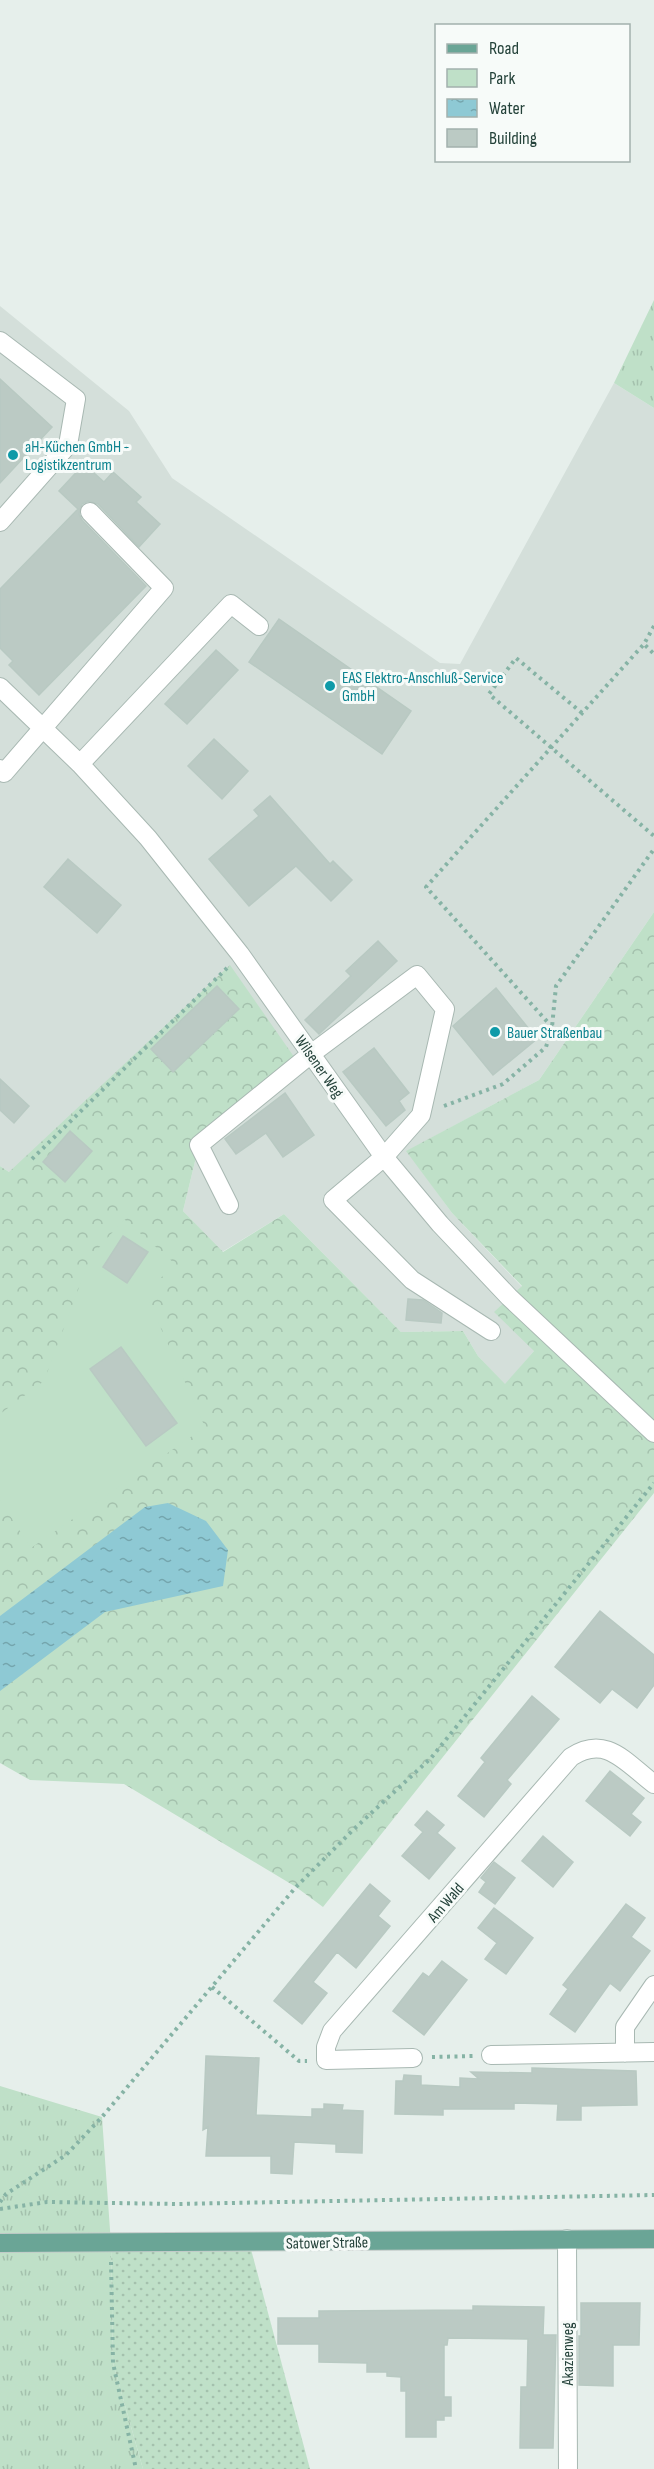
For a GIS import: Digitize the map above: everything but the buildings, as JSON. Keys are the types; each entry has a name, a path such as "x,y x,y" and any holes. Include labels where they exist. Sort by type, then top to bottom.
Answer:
{"main road":[{"name":"Satower Straße","path":"0,2243 654,2239"}],"street":[{"path":"0,341 76,399 68,445 0,522"},
{"path":"0,769 4,773 164,588 90,512"},
{"path":"80,765 231,604 259,626"},
{"name":"Wilsener Weg","path":"0,687 44,728 148,838 240,954 384,1156 440,1224 509,1298 654,1433"},
{"path":"229,1205 199,1145 312,1054 417,975 445,1010 421,1115 384,1156 333,1200 412,1280 491,1330"},
{"name":"Am Wald","path":"326,2060 326,2047 332,2031 571,1756 586,1748 606,1748 654,1784"},
{"path":"625,2053 625,2027 654,1985"},
{"path":"491,2055 654,2052"},
{"path":"326,2060 413,2058"},
{"name":"Akazienweg","path":"567,2239 568,2469"}],"path":[{"path":"552,1027 426,887 644,644 654,626"},
{"path":"644,644 654,654"},
{"path":"582,713 516,658 489,694 654,836"},
{"path":"421,1115 503,1084 546,1047 552,1027 556,986 654,849"},
{"path":"32,1160 240,954"},
{"path":"0,2202 6,2194 66,2155 296,1887 354,1829 431,1758 654,1483"},
{"path":"212,1987 299,2061 326,2060"},
{"path":"413,2058 491,2055"},
{"path":"0,2209 47,2202 176,2204 654,2195"},
{"path":"111,2244 113,2363 136,2469"}],"shaded area":[{"path":"0,306 129,411 172,478 440,663 460,664 614,383 654,408 654,912 539,1080 407,1151 452,1213 522,1287 534,1351 505,1385 478,1356 463,1331 401,1332 284,1214 222,1252 183,1211 199,1145 9,1172 0,1166"}],"green space":[{"path":"654,300 654,408 614,383"},
{"path":"654,912 654,1493 323,1907 296,1887 124,1784 30,1780 0,1763 0,1166 9,1172 230,965 299,1064 199,1145 183,1211 223,1252 284,1214 401,1332 463,1331 478,1356 505,1384 534,1351 494,1312 522,1286 452,1213 406,1151 539,1080"},
{"path":"124,1219 174,1263 146,1295 205,1427 31,1548 0,1500 0,1414 44,1381 90,1258"},
{"path":"0,2086 102,2117 111,2244 113,2363 143,2469 0,2469"},
{"path":"249,2242 310,2469 143,2469 113,2363 111,2244"}],"water":[{"path":"168,1503 206,1521 228,1550 223,1586 105,1612 0,1691 0,1616 145,1507"}],"place":[{"name":"aH-Küchen GmbH - Logistikzentrum","path":"13,455"},
{"name":"EAS Elektro-Anschluß-Service GmbH","path":"330,686"},
{"name":"Bauer Straßenbau","path":"495,1032"}]}
